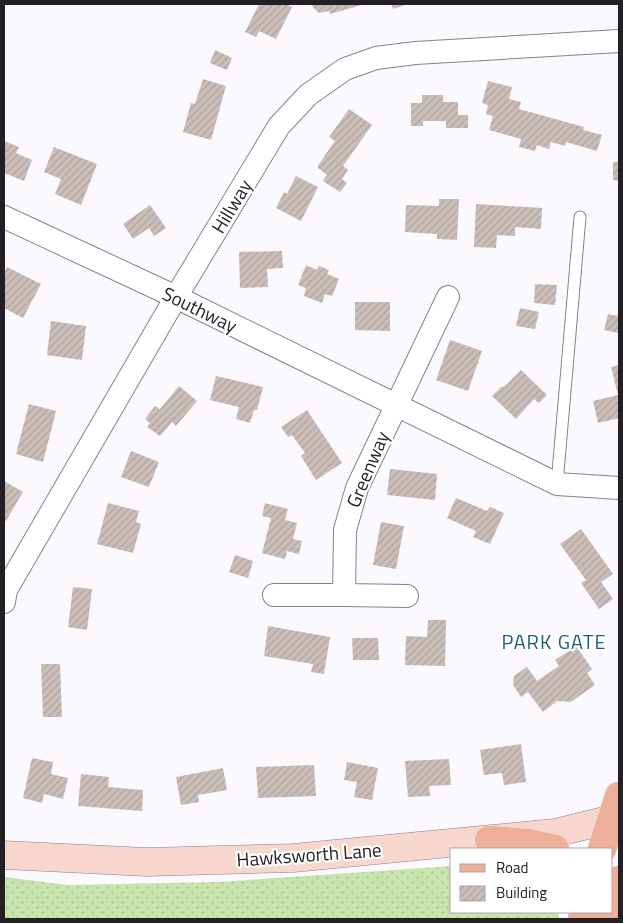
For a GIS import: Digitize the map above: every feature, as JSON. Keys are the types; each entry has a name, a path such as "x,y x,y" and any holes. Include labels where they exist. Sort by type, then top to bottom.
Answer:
{"main road":[{"path":"602,848 617,811"},
{"path":"489,840 536,844 552,848"},
{"path":"613,895 619,880"}],"street":[{"name":"Hillway","path":"4,602 6,590 176,297 279,126 308,95 346,69 376,58 415,53 619,41"},
{"name":"Southway","path":"4,217 176,297 557,484 619,488"},
{"path":"396,404 448,297"},
{"name":"Greenway","path":"344,595 344,549 348,514 357,488 396,404"},
{"path":"274,594 407,596"},
{"name":"Hawksworth Lane","path":"4,855 146,862 293,858 568,831 617,811"}],"lane":[{"path":"557,484 580,217"}],"green space":[{"path":"450,866 450,913 558,913 559,919 4,919 4,877 68,885 218,882"}],"building":[{"path":"259,4 286,4 292,7 276,39 259,31 256,37 245,32"},
{"path":"310,4 365,4 330,14 329,11 319,13"},
{"path":"391,4 408,4 393,9"},
{"path":"215,50 232,58 227,70 210,63"},
{"path":"203,79 226,86 211,140 183,132 191,103 195,104"},
{"path":"488,81 512,87 509,99 521,102 519,109 584,127 583,130 602,135 597,151 566,142 565,146 551,142 549,149 537,145 535,151 519,147 521,139 489,130 493,116 486,114 488,105 482,103"},
{"path":"422,95 443,95 443,102 458,102 458,115 468,115 468,128 446,128 446,121 423,121 423,126 411,126 411,103 422,103"},
{"path":"349,109 372,125 343,166 348,170 342,179 347,183 340,192 323,181 327,175 317,167 335,141 329,137"},
{"path":"4,141 19,147 16,153 32,160 24,181 4,173"},
{"path":"54,147 97,164 81,205 55,194 61,179 44,172"},
{"path":"613,162 619,162 619,181 613,180"},
{"path":"296,176 318,187 301,221 276,208 284,192 287,194"},
{"path":"439,199 459,199 457,240 437,239 437,234 405,232 406,205 439,206"},
{"path":"476,204 542,208 541,229 515,227 515,236 497,235 496,248 474,247"},
{"path":"150,205 166,228 154,236 149,228 133,239 123,224"},
{"path":"282,251 283,268 267,269 268,287 240,288 239,252"},
{"path":"306,265 317,270 319,266 329,270 327,274 339,279 332,296 325,294 322,303 304,296 306,288 298,285"},
{"path":"7,267 41,284 23,318 4,308 4,273"},
{"path":"535,284 557,285 555,305 534,303"},
{"path":"355,302 390,302 390,331 355,330"},
{"path":"520,308 539,312 535,329 516,326"},
{"path":"619,311 619,333 604,330 608,314 617,316"},
{"path":"51,321 86,326 82,360 47,355"},
{"path":"450,340 482,351 468,391 436,380"},
{"path":"619,365 619,418 598,423 593,401 618,395 611,367"},
{"path":"521,370 547,395 539,403 534,399 516,419 492,396"},
{"path":"216,376 263,387 257,410 254,410 250,423 236,419 239,407 210,400"},
{"path":"179,386 197,401 176,426 172,422 160,436 147,427 150,423 145,419 155,406 160,409"},
{"path":"29,404 56,411 43,462 16,454"},
{"path":"307,410 342,463 316,480 301,456 305,453 292,435 288,437 281,427"},
{"path":"131,451 159,462 149,487 121,477"},
{"path":"390,469 437,474 435,500 387,495"},
{"path":"4,481 23,492 6,521 4,520"},
{"path":"456,498 487,511 490,507 504,513 490,544 473,537 476,531 447,518"},
{"path":"108,503 139,511 136,522 141,524 133,553 97,544"},
{"path":"265,503 288,509 285,520 297,523 293,539 302,541 299,554 287,551 285,559 262,553 271,518 262,516"},
{"path":"381,522 404,526 396,569 373,565"},
{"path":"581,529 613,574 601,582 613,599 599,609 581,583 586,580 560,544"},
{"path":"235,555 253,561 248,578 229,572"},
{"path":"73,587 92,589 87,630 68,627"},
{"path":"428,620 446,620 445,666 405,665 406,636 427,637"},
{"path":"268,626 330,637 324,674 311,672 313,664 264,656"},
{"path":"352,638 378,638 379,660 353,660"},
{"path":"576,646 592,669 587,673 595,685 571,702 557,701 543,712 528,692 521,697 513,685 514,676 527,667 537,681 559,666 555,660"},
{"path":"41,664 60,664 62,717 43,717"},
{"path":"521,744 526,782 504,785 502,773 484,775 480,750"},
{"path":"32,758 53,762 51,774 68,778 63,799 44,794 42,803 23,798"},
{"path":"449,759 451,785 429,786 430,796 408,797 405,761"},
{"path":"347,762 378,768 372,800 354,797 357,782 344,780"},
{"path":"314,765 316,796 258,798 256,767"},
{"path":"223,768 227,790 198,795 199,802 181,805 176,777"},
{"path":"81,774 109,777 108,787 143,790 142,811 78,806"}],"district":[{"name":"PARK GATE","path":"554,641"}]}
